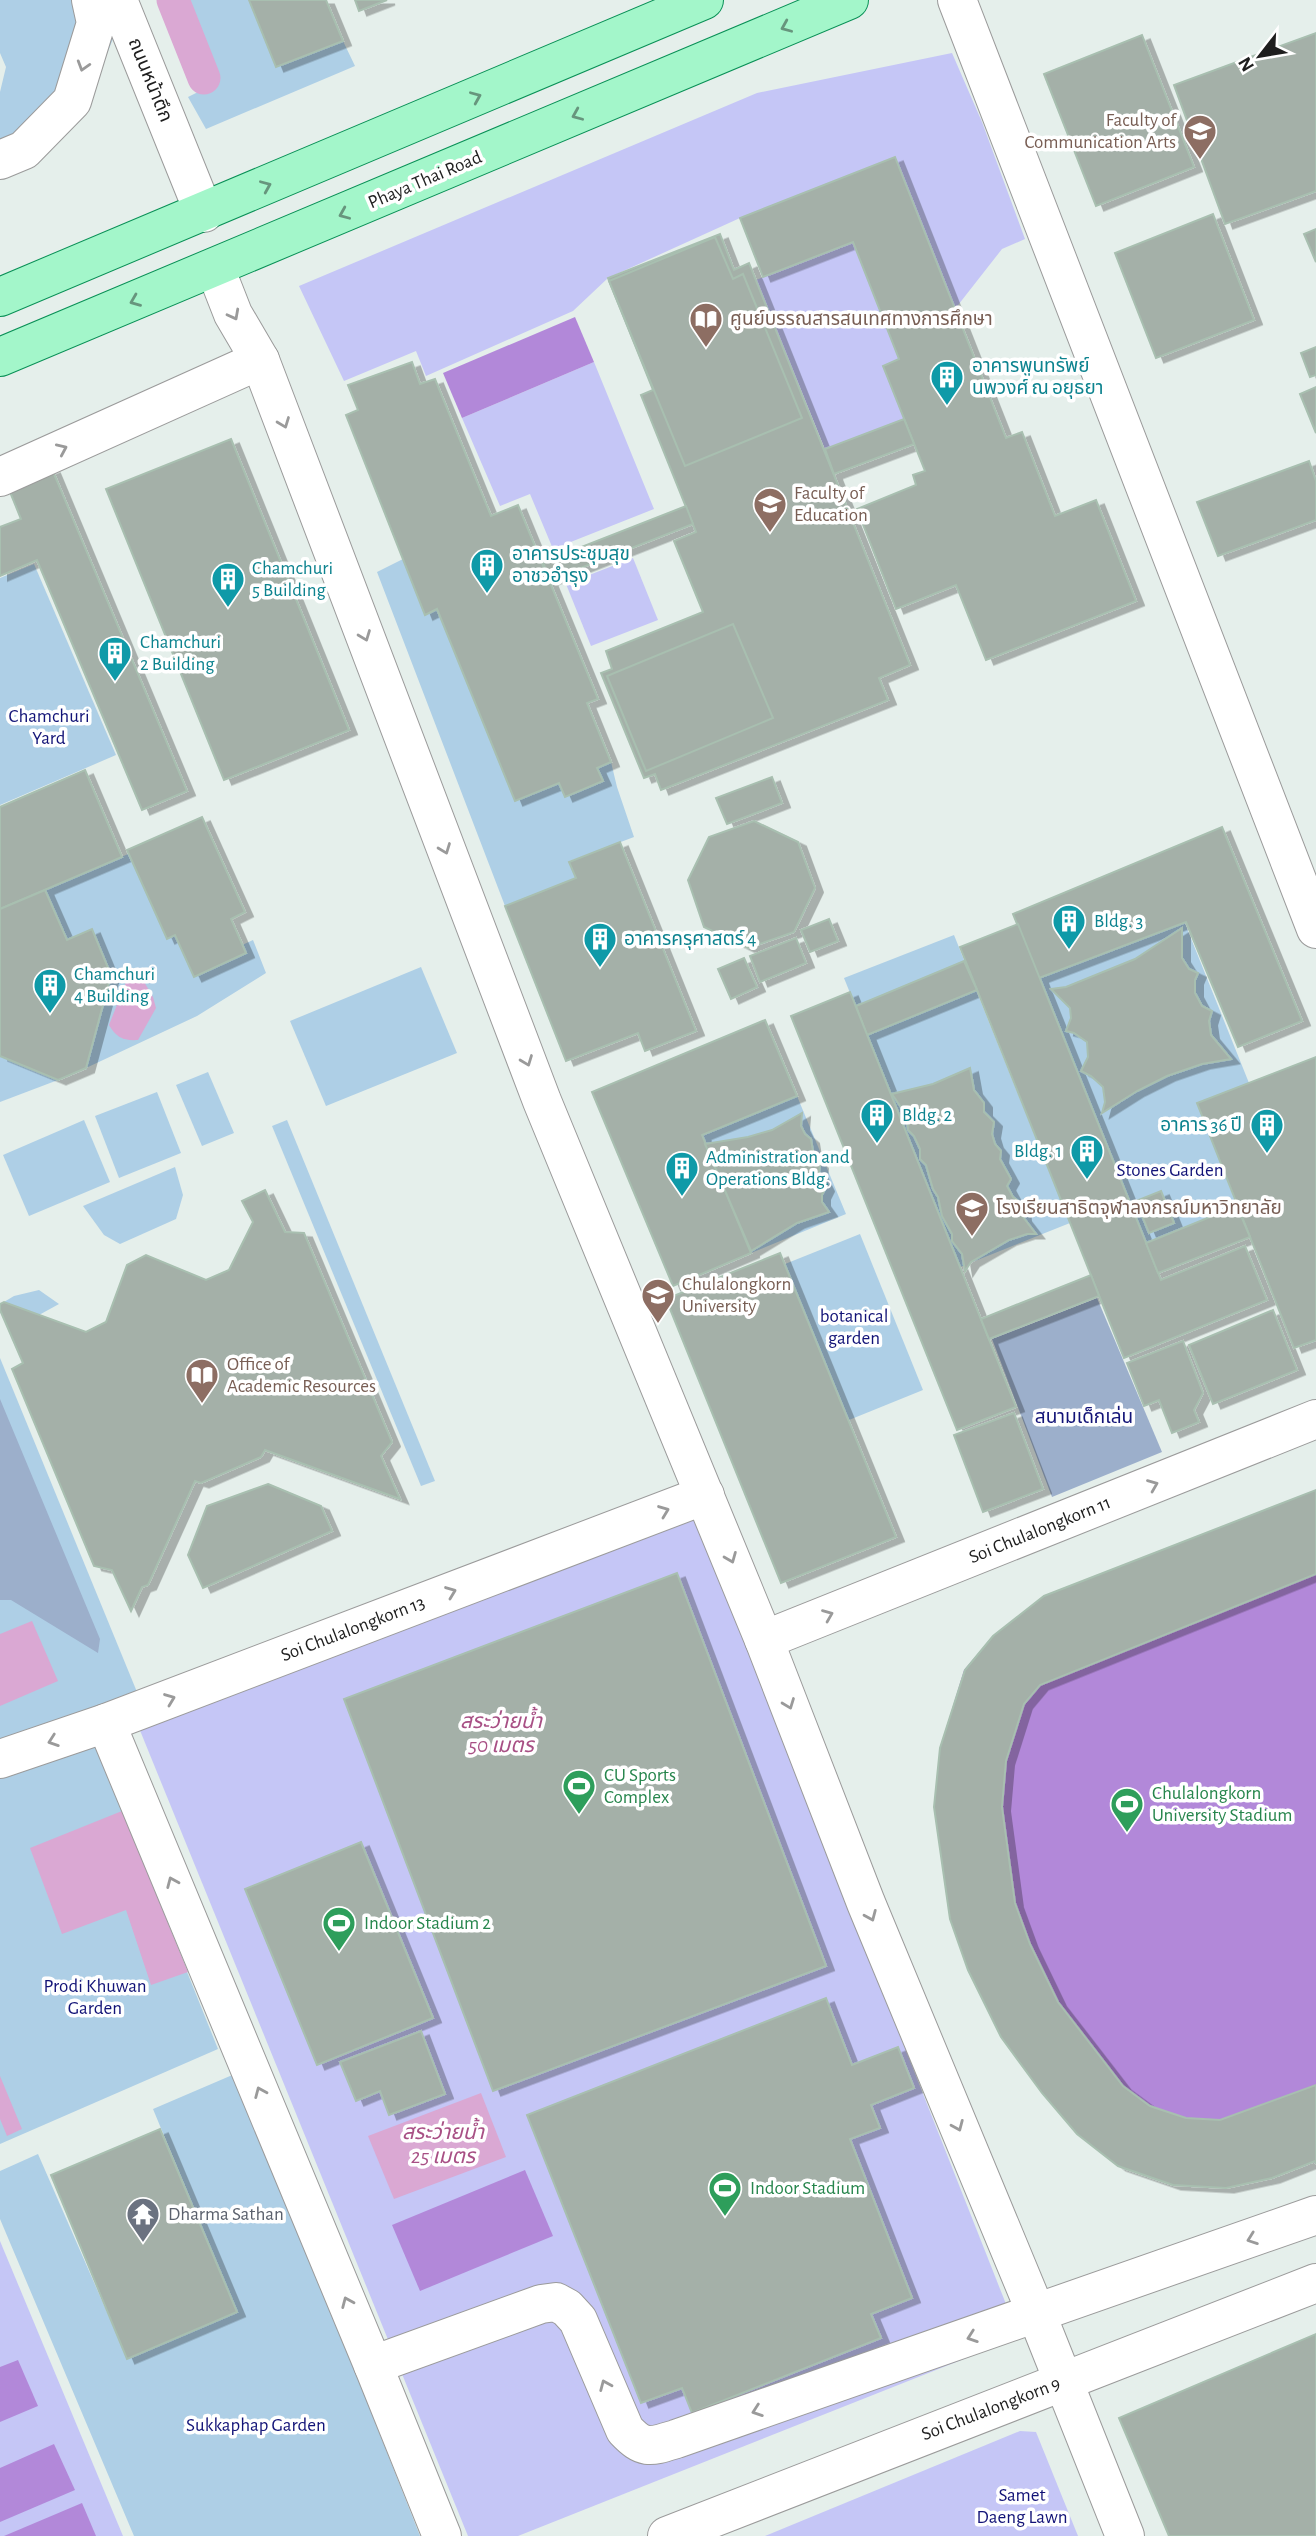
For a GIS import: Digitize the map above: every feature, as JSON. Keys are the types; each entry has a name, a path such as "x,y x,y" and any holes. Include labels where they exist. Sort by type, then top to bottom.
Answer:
{"main road":[{"path":"0,297 704,0"},
{"name":"Phaya Thai Road","path":"0,357 849,0"}],"street":[{"path":"0,160 24,150 72,101 96,23 91,0"},
{"name":"ถนนหน้าตึก","path":"118,0 204,213"},
{"path":"957,0 1316,929"},
{"path":"215,268 233,314 260,359 542,1101 764,1640 866,1903 1037,2315 1125,2536"},
{"path":"0,477 260,359"},
{"name":"Soi Chulalongkorn 11","path":"764,1640 1316,1419"},
{"name":"Soi Chulalongkorn 13","path":"0,1759 106,1723 705,1495"},
{"path":"106,1723 442,2536"},
{"path":"373,2365 541,2304 556,2302 578,2320 625,2430 638,2444 650,2445 689,2435 1037,2315 1316,2215"},
{"name":"Soi Chulalongkorn 9","path":"667,2536 1316,2283"}],"green space":[{"path":"0,0 105,0 117,29 83,113 0,148 0,92 6,67 0,53"},
{"path":"180,0 249,0 276,67 343,41 355,66 206,129 188,97 212,85"},
{"path":"952,53 982,122 1025,239 1002,249 955,309 894,157 740,218 608,278 573,311 426,376 416,351 344,381 299,286 757,93"},
{"path":"853,242 899,359 884,366 904,419 825,449 756,280"},
{"path":"594,362 654,509 553,549 530,494 500,506 462,418"},
{"path":"633,558 658,620 591,646 566,584"},
{"path":"403,559 426,614 437,609 515,801 559,783 566,797 603,781 597,768 611,762 634,837 570,861 576,878 505,906 377,572"},
{"name":"Chamchuri Yard","path":"34,564 116,755 0,805 0,578"},
{"path":"142,848 201,964 253,940 266,973 197,1016 86,1068 111,974 92,929 67,940 45,890"},
{"name":"Stones Garden","path":"1184,921 1249,1083 1198,1104 1237,1206 1146,1243 1039,978"},
{"path":"954,935 1070,1223 960,1267 844,978"},
{"path":"421,967 457,1053 326,1106 290,1021"},
{"path":"0,1056 58,1080 0,1102"},
{"path":"208,1072 234,1133 202,1146 176,1085"},
{"path":"157,1092 181,1153 119,1178 95,1116"},
{"path":"797,1096 846,1214 751,1253 702,1135"},
{"path":"84,1120 110,1182 29,1216 3,1155"},
{"path":"287,1120 435,1481 421,1486 272,1126"},
{"path":"175,1167 183,1195 176,1219 120,1244 104,1235 83,1206"},
{"name":"botanical garden","path":"860,1234 923,1390 849,1420 785,1264"},
{"path":"39,1290 59,1304 39,1315 4,1302 14,1296"},
{"name":"สนามเด็กเล่น","path":"1097,1298 1162,1452 1052,1497 992,1339"},
{"path":"0,1358 137,1692 0,1743"},
{"path":"0,1399 100,1639 98,1653 11,1600 0,1600"},
{"path":"694,1514 1019,2337 518,2536 468,2536 139,1728"},
{"name":"Prodi Khuwan Garden","path":"94,1740 218,2049 0,2144 0,1774"},
{"name":"Sukkaphap Garden","path":"237,2073 420,2536 134,2536 0,2219 0,2171 38,2154 127,2358 237,2312 153,2109"},
{"path":"0,2241 123,2536 0,2536"},
{"name":"Samet Daeng Lawn","path":"1020,2431 1036,2432 1078,2536 765,2536"}],"shaded area":[{"path":"575,317 594,362 462,418 443,373"},
{"name":"Chulalongkorn University Stadium","path":"1316,1490 1316,2164 1314,2162 1272,2178 1226,2188 1173,2185 1118,2166 1077,2134 1042,2093 1001,2037 968,1970 950,1919 934,1807 940,1748 964,1670 993,1636"},
{"path":"525,2170 553,2236 420,2291 392,2225"},
{"path":"18,2360 38,2406 0,2422 0,2367"},
{"path":"54,2444 75,2490 0,2522 0,2468"},
{"path":"82,2503 96,2536 4,2536"}],"water":[{"path":"128,977 143,980 156,1008 138,1040 121,1037 114,1033 109,1025"},
{"path":"32,1621 58,1681 0,1706 0,1634"},
{"path":"122,1811 188,1972 151,1985 126,1910 62,1934 30,1848"},
{"path":"0,2076 22,2129 7,2136 0,2119"},
{"name":"สระว่ายน้ำ 25 เมตร","path":"481,2093 506,2157 394,2199 368,2136"}],"building":[{"path":"249,0 326,0 343,41 276,67"},
{"path":"355,0 387,0 359,11"},
{"path":"1316,33 1316,191 1225,224 1174,85"},
{"path":"1142,35 1194,167 1096,206 1044,74"},
{"name":"อาคารพูนทรัพย์ นพวงศ์ ณ อยุธยา","path":"895,157 1006,438 1022,432 1055,516 1096,500 1136,601 986,660 956,585 896,609 857,509 916,485 913,475 925,471 883,366 899,359 853,242 763,277 740,218"},
{"path":"1213,214 1254,320 1156,358 1115,253"},
{"path":"1316,229 1316,262 1304,234"},
{"path":"720,234 734,270 749,263 910,665 879,678 888,700 661,790 655,774 644,778 601,673 612,669 606,651 703,612 674,541 696,532 641,395 653,390 608,278"},
{"name":"ศูนย์บรรณสารสนเทศทางการศึกษา","path":"715,237 733,279 743,274 802,418 685,466 609,281"},
{"path":"1316,347 1316,375 1310,377 1301,353"},
{"name":"อาคารประชุมสุข อาชวอำรุง","path":"412,362 420,384 435,379 491,516 518,505 598,699 587,703 611,762 597,768 603,781 565,797 559,783 515,801 437,609 425,615 346,415 358,410 348,385"},
{"path":"1316,387 1316,433 1300,394"},
{"path":"904,419 914,444 834,474 825,449"},
{"name":"Chamchuri 5 Building","path":"231,439 349,730 224,780 106,489"},
{"path":"1309,461 1316,481 1316,520 1218,556 1197,502"},
{"name":"Chamchuri 2 Building","path":"52,469 187,791 142,810 37,560 0,576 0,527 21,519 8,487"},
{"path":"686,506 693,524 550,580 543,562"},
{"path":"733,624 773,718 646,771 607,676"},
{"path":"85,770 122,857 0,909 0,807"},
{"path":"772,777 782,803 727,824 716,798"},
{"path":"202,817 245,912 231,919 246,953 194,977 175,935 167,939 127,850"},
{"path":"754,821 798,842 815,888 794,932 748,948 704,927 688,880 709,837"},
{"name":"Bldg. 3","path":"1222,827 1302,1021 1238,1047 1186,922 1039,978 1013,914"},
{"name":"อาคารครุศาสตร์ 4","path":"620,842 696,1031 645,1051 638,1033 566,1061 505,906 576,878 569,862"},
{"name":"Chamchuri 4 Building","path":"45,890 67,940 92,929 111,975 86,1068 58,1080 0,1056 0,909"},
{"path":"829,919 838,941 810,952 801,930"},
{"name":"Bldg. 1","path":"1018,924 1161,1280 1245,1246 1267,1300 1124,1358 960,947"},
{"path":"1182,928 1182,958 1189,969 1198,973 1195,993 1202,1006 1212,1011 1209,1021 1211,1035 1231,1059 1202,1064 1167,1076 1102,1113 1105,1102 1103,1087 1081,1071 1088,1057 1087,1042 1066,1031 1071,1018 1070,1008 1051,989 1066,987 1135,959"},
{"path":"796,938 806,963 760,982 750,956"},
{"path":"744,958 757,987 731,999 718,969"},
{"path":"964,961 977,990 867,1035 856,1006"},
{"name":"Bldg. 2","path":"850,992 1016,1407 957,1430 791,1016"},
{"name":"Administration and Operations Bldg.","path":"765,1020 797,1096 702,1135 751,1253 673,1286 592,1092"},
{"name":"อาคาร 36 ปี","path":"1316,1057 1316,1340 1294,1348 1197,1103"},
{"path":"970,1068 974,1090 984,1103 984,1112 994,1122 992,1134 1001,1151 1000,1159 1011,1179 1007,1186 1013,1197 1022,1204 1023,1217 1036,1234 1009,1240 971,1262 965,1271 962,1254 952,1241 952,1234 942,1216 926,1165 920,1159 920,1149 908,1130 907,1116 892,1094 933,1084"},
{"path":"802,1113 801,1126 811,1139 814,1158 820,1164 819,1173 826,1187 822,1202 829,1212 797,1223 751,1251 705,1144 772,1130"},
{"name":"Office of Academic Resources","path":"265,1190 285,1232 304,1233 392,1442 381,1456 400,1499 265,1450 261,1457 201,1483 195,1481 148,1585 142,1587 131,1611 112,1570 94,1566 12,1369 23,1363 0,1310 0,1304 4,1302 86,1332 106,1322 127,1265 146,1255 206,1280 229,1270 253,1222 242,1201"},
{"path":"1161,1191 1174,1223 1149,1233 1136,1201"},
{"path":"1237,1206 1250,1237 1158,1273 1146,1243"},
{"path":"780,1253 896,1537 781,1583 666,1299"},
{"path":"1091,1275 1099,1296 989,1339 981,1319"},
{"path":"1273,1310 1297,1370 1213,1404 1189,1345"},
{"path":"1183,1341 1203,1393 1194,1410 1199,1422 1172,1433 1159,1400 1144,1406 1127,1363"},
{"path":"1014,1413 1043,1489 983,1512 954,1435"},
{"path":"268,1484 321,1506 332,1531 203,1588 188,1555 207,1506"},
{"path":"1316,1490 1316,1574 1040,1685 1024,1704 1006,1761 1002,1807 1015,1903 1030,1944 1058,2002 1123,2086 1150,2106 1186,2118 1220,2120 1316,2085 1316,2164 1315,2161 1272,2178 1226,2188 1173,2185 1118,2166 1077,2134 1042,2093 1001,2037 968,1970 950,1919 934,1807 940,1748 965,1670 993,1636 1044,1596"},
{"name":"CU Sports Complex","path":"677,1573 826,1966 493,2091 344,1699"},
{"name":"Indoor Stadium 2","path":"361,1842 433,2018 317,2065 245,1889"},
{"name":"Indoor Stadium","path":"826,1998 852,2065 898,2047 914,2088 871,2105 880,2128 850,2139 912,2298 871,2314 881,2338 692,2413 682,2388 641,2403 527,2115"},
{"path":"421,2031 445,2094 389,2115 380,2091 356,2101 340,2062"},
{"name":"Dharma Sathan","path":"160,2129 237,2312 127,2359 51,2175"},
{"path":"1316,2334 1316,2536 1169,2536 1119,2418"}],"waterway":[{"path":"173,0 204,78"}],"place":[{"name":"Faculty of Communication Arts","path":"1200,161"},
{"name":"ศูนย์บรรณสารสนเทศทางการศึกษา","path":"706,349"},
{"name":"อาคารพูนทรัพย์ นพวงศ์ ณ อยุธยา","path":"947,407"},
{"name":"Faculty of Education","path":"770,534"},
{"name":"อาคารประชุมสุข อาชวอำรุง","path":"487,595"},
{"name":"Chamchuri 5 Building","path":"228,609"},
{"name":"Chamchuri 2 Building","path":"115,683"},
{"name":"Bldg. 3","path":"1069,951"},
{"name":"อาคารครุศาสตร์ 4","path":"600,969"},
{"name":"Chamchuri 4 Building","path":"50,1015"},
{"name":"Bldg. 2","path":"877,1145"},
{"name":"อาคาร 36 ปี","path":"1267,1155"},
{"name":"Bldg. 1","path":"1087,1181"},
{"name":"Administration and Operations Bldg.","path":"682,1198"},
{"name":"โรงเรียนสาธิตจุฬาลงกรณ์มหาวิทยาลัย","path":"972,1238"},
{"name":"Chulalongkorn University","path":"658,1325"},
{"name":"Office of Academic Resources","path":"202,1405"},
{"name":"CU Sports Complex","path":"579,1816"},
{"name":"Chulalongkorn University Stadium","path":"1127,1834"},
{"name":"Indoor Stadium 2","path":"339,1953"},
{"name":"Indoor Stadium","path":"725,2218"},
{"name":"Dharma Sathan","path":"143,2244"}],"water label":[{"name":"สระว่ายน้ำ 50 เมตร","path":"501,1733"}]}
